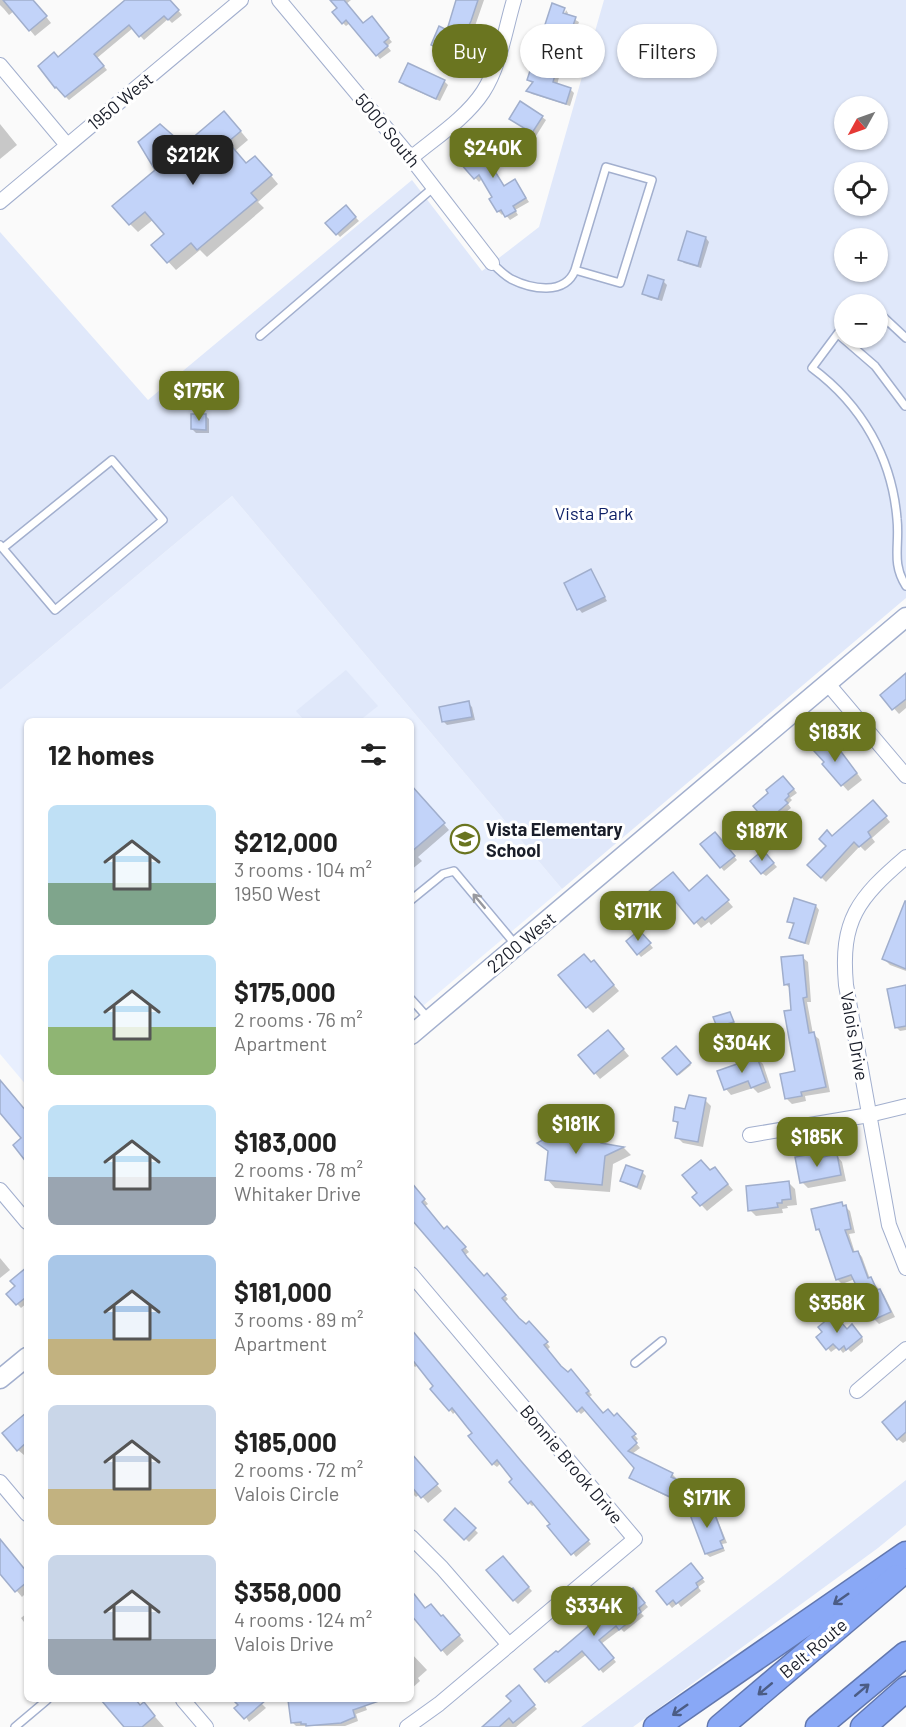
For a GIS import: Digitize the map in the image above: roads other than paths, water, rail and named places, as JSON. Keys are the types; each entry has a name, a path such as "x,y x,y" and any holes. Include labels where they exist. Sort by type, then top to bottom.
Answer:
{"highway":[{"path":"656,1727 906,1554"},
{"name":"Belt Route","path":"720,1727 906,1569"},
{"path":"818,1727 906,1654"},
{"path":"863,1727 906,1689"}],"street":[{"name":"1950 West","path":"0,201 241,0"},
{"name":"5000 South","path":"279,0 411,158 492,263"},
{"path":"411,158 465,112 483,92 494,67 514,0"},
{"path":"0,65 67,145"},
{"name":"2200 West","path":"414,1032 906,617"},
{"path":"828,684 906,776"},
{"name":"Valois Drive","path":"906,857 865,896 856,909 845,944 846,986 889,1225 906,1268"},
{"path":"750,1135 869,1115 906,1106"},
{"path":"0,1190 24,1218"},
{"name":"Bonnie Brook Drive","path":"406,1727 439,1704 635,1539 414,1278"},
{"path":"857,1391 906,1349"},
{"path":"0,1379 24,1359"},
{"path":"0,1482 24,1510"},
{"path":"414,1540 442,1568 508,1645"},
{"path":"185,1702 206,1727"}],"lane":[{"path":"492,263 511,278 538,288 563,285 572,278 575,270 606,167 652,180 620,283 575,270"},
{"path":"260,336 434,187"},
{"path":"888,321 906,338"},
{"path":"834,339 812,368 846,398 872,434 889,473 902,534 896,565 906,586"},
{"path":"854,348 875,366 906,406"},
{"path":"112,460 163,520 55,610 2,546 112,460"},
{"path":"414,897 442,874 454,871 517,946"},
{"path":"414,1002 429,1020"},
{"path":"635,1363 662,1341"},
{"path":"15,1727 46,1702"}],"place":[{"name":"Vista Elementary School","path":"465,839"}],"park label":[{"name":"Vista Park","path":"594,513"}]}
